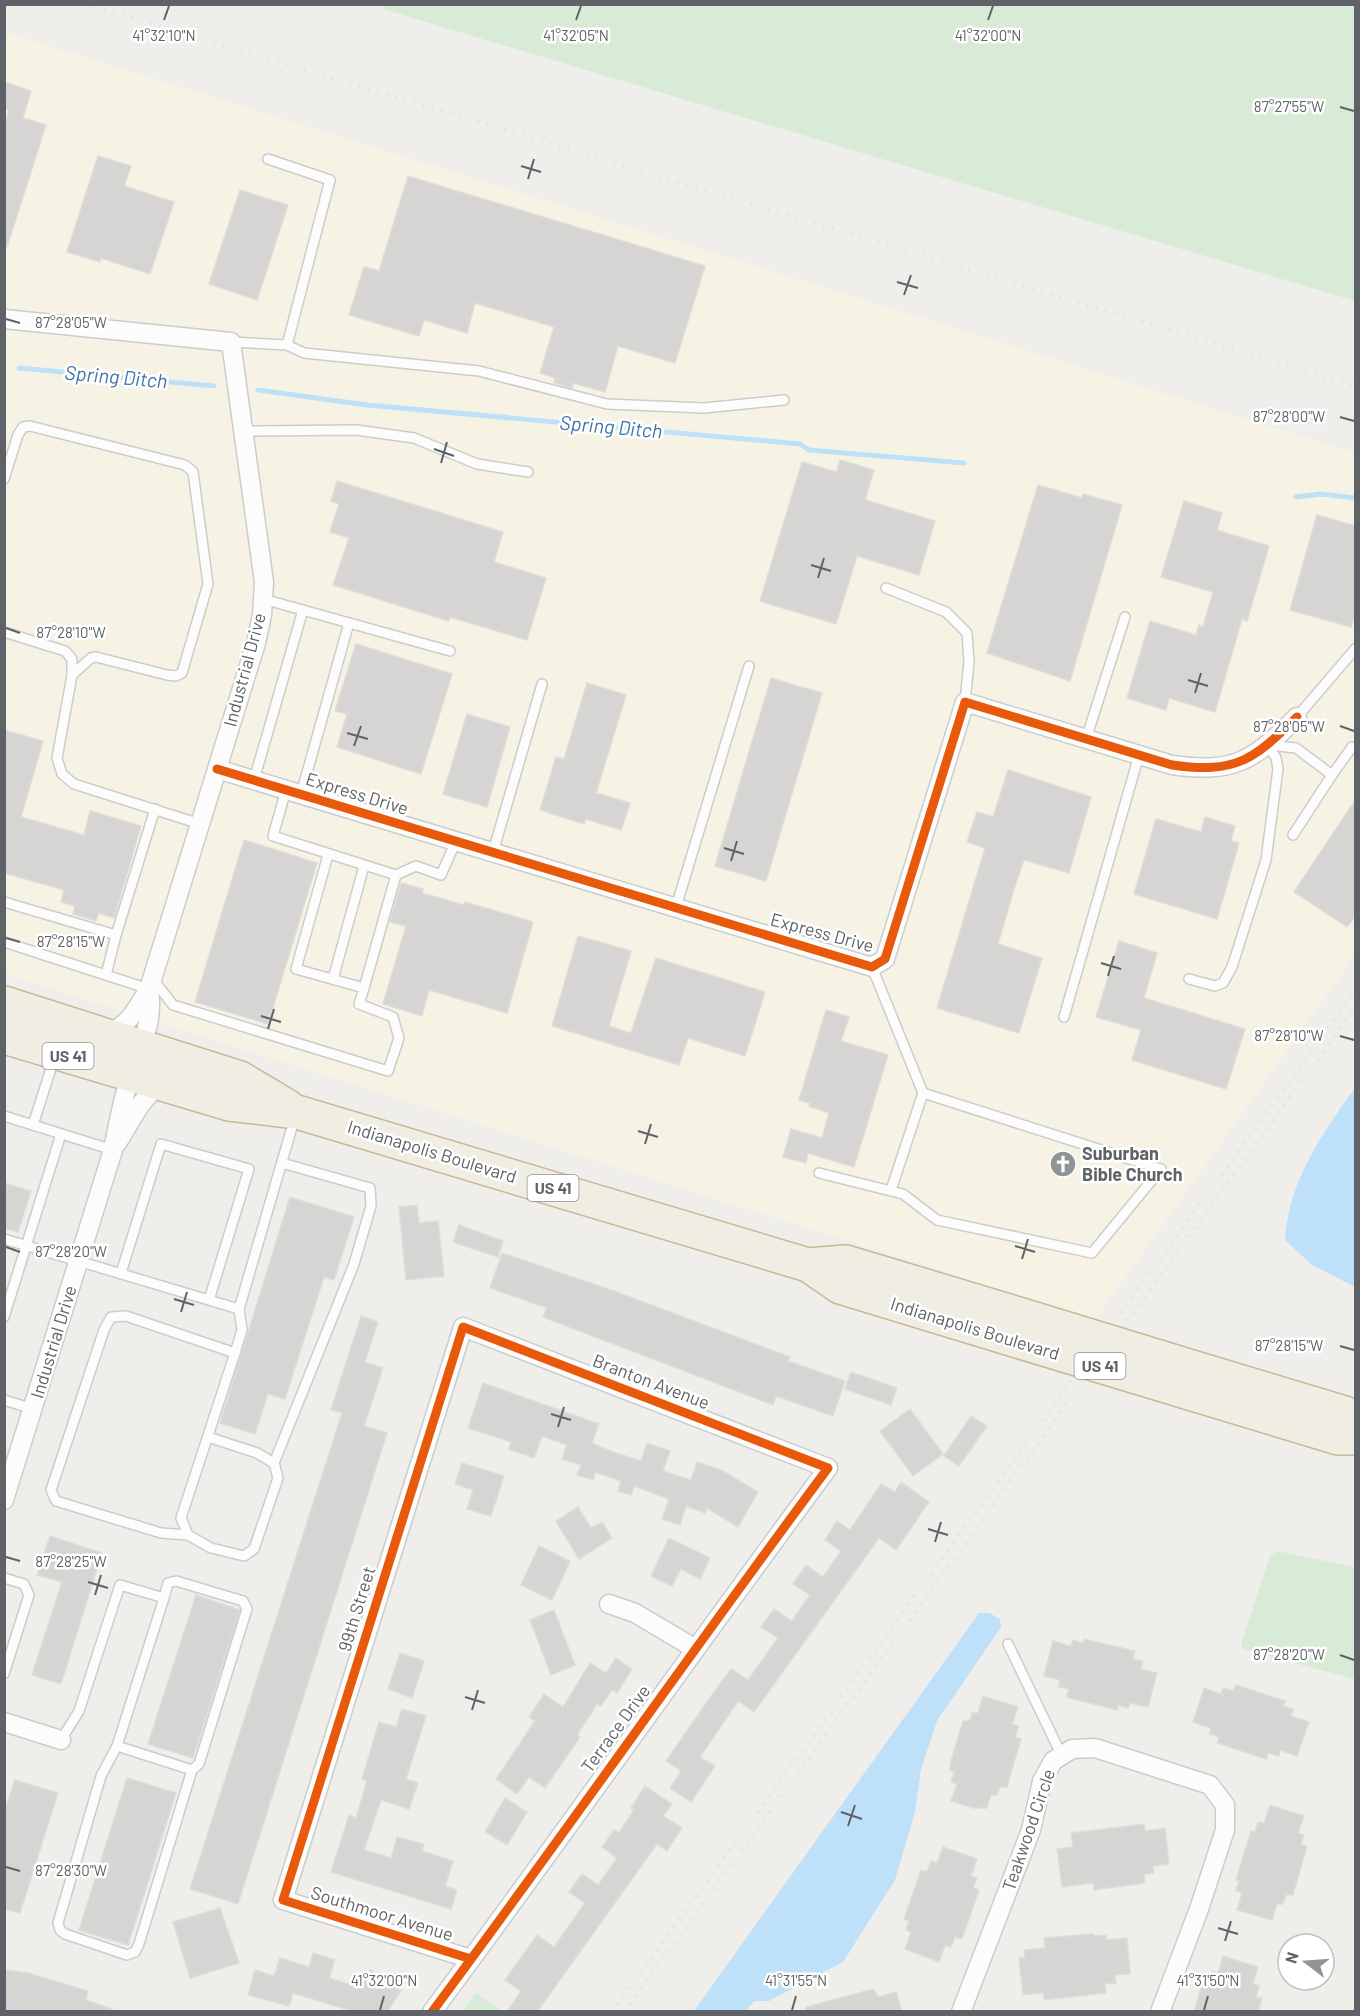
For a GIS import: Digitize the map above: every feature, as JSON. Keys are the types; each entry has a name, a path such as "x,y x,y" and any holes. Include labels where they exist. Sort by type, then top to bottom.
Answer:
{"highway":[{"name":"Indianapolis Boulevard","path":"4,1003 105,1035 145,1068"},
{"name":"Indianapolis Boulevard","path":"4,1037 56,1053 145,1068 240,1078 297,1112 808,1265 846,1262 1018,1328 1189,1380 1338,1438 1356,1438"},
{"name":"Indianapolis Boulevard","path":"1189,1380 1345,1413 1356,1421"}],"street":[{"path":"4,319 231,342"},
{"name":"Industrial Drive","path":"105,1035 123,1027 130,1020 150,983 256,643 264,582 231,342"},
{"path":"965,702 1172,765 1200,769 1233,764 1268,745 1297,717"},
{"name":"Express Drive","path":"217,769 873,967 885,959 965,702"},
{"name":"Industrial Drive","path":"113,1150 134,1116 139,1103 152,1011 150,983"},
{"name":"Industrial Drive","path":"4,1500 113,1150 120,1112 145,1068"},
{"name":"Branton Avenue","path":"463,1327 828,1468"},
{"name":"99th Street","path":"282,1900 463,1327"},
{"name":"Terrace Drive","path":"432,2012 694,1648 828,1468"},
{"path":"609,1604 635,1613 694,1648"},
{"path":"5,1724 61,1740"},
{"name":"Teakwood Circle","path":"961,2012 1031,1830 1042,1781 1053,1761 1072,1749 1095,1748 1210,1785 1225,1805 1224,1830 1199,1908 1160,2012"},
{"name":"Southmoor Avenue","path":"282,1900 471,1959"}],"lane":[{"path":"268,159 330,180 287,345"},
{"path":"231,342 287,345 304,353 479,371 607,404 704,408 784,400"},
{"path":"4,479 18,435 23,427 30,426 185,465 194,472 208,584 184,669 176,676 96,657 91,658 72,675"},
{"path":"243,431 356,430 414,438 477,464 528,472"},
{"path":"886,588 946,612 967,633 969,662 965,702"},
{"path":"263,599 450,651"},
{"path":"254,780 303,610"},
{"path":"1086,739 1125,617"},
{"path":"349,623 293,792 273,836 396,875 416,866 441,875 456,841"},
{"path":"4,632 65,651 72,659 72,675 57,758 62,774 74,784 200,824"},
{"path":"1297,717 1356,648"},
{"path":"676,908 749,666"},
{"path":"493,852 542,684"},
{"path":"1268,745 1296,748 1332,775"},
{"path":"1189,979 1215,986 1223,983 1232,967 1266,860 1278,769 1276,758 1268,745"},
{"path":"1293,835 1353,747"},
{"path":"1064,1017 1139,755"},
{"path":"106,975 155,809"},
{"path":"328,855 296,969 364,988"},
{"path":"333,979 364,866"},
{"path":"4,942 106,975 150,983 173,1005 388,1071 399,1038 393,1017 359,1004 396,875"},
{"path":"4,902 116,935"},
{"path":"873,967 923,1093 891,1190"},
{"path":"33,1125 56,1053"},
{"path":"819,1173 903,1194 937,1220 1092,1253 1161,1169 923,1093"},
{"path":"189,1535 181,1518 242,1330 238,1309 297,1112"},
{"path":"4,1116 113,1150"},
{"path":"4,1317 61,1134"},
{"path":"121,1273 161,1144 249,1169 209,1300"},
{"path":"235,1353 126,1316 111,1317 104,1330 51,1490 56,1501 161,1533 189,1535 211,1548 244,1556 254,1549 278,1478 274,1463 354,1264 371,1206 370,1188 282,1163"},
{"path":"4,1239 238,1309"},
{"path":"4,1400 33,1409"},
{"path":"207,1437 257,1453 274,1463"},
{"path":"4,1578 24,1584 29,1595 4,1674"},
{"path":"176,1581 243,1601 247,1609 199,1764 192,1770 135,1952 127,1954 65,1934 60,1930 58,1923 101,1776 117,1746 168,1583 176,1581"},
{"path":"61,1740 79,1711 120,1585 164,1598"},
{"path":"1008,1644 1062,1756"},
{"path":"117,1746 192,1770"}],"shaded area":[{"path":"4,32 1355,453 1355,955 1095,1319 5,974"}],"green space":[{"path":"384,5 1355,5 1355,301 383,9"},
{"path":"1277,1551 1355,1567 1355,1679 1242,1649 1242,1641 1270,1556"},
{"path":"476,1993 502,2011 462,2011"}],"water":[{"path":"1355,1088 1355,1287 1312,1265 1285,1240 1293,1199 1309,1159"},
{"path":"979,1613 989,1613 1000,1619 1001,1627 937,1721 921,1769 915,1812 895,1880 843,1962 769,2001 754,2001 746,2011 694,2011"}],"building":[{"path":"4,82 31,91 23,118 46,125 7,247 4,247 4,125 9,110 4,109"},
{"path":"98,156 131,166 124,186 174,202 150,274 101,258 100,262 67,252"},
{"path":"408,176 705,266 675,363 618,346 605,392 573,383 572,388 554,383 555,378 540,373 554,327 475,303 467,333 424,320 419,336 349,315 364,267 379,271"},
{"path":"240,190 288,205 257,300 209,284"},
{"path":"840,460 874,470 865,500 935,521 919,575 857,556 836,624 760,601 802,462 837,472"},
{"path":"337,481 503,532 494,562 546,578 527,640 450,617 449,621 333,585 349,538 330,532 339,504 331,501"},
{"path":"1038,485 1082,498 1083,494 1122,505 1070,681 987,653"},
{"path":"1184,501 1222,513 1217,530 1269,546 1247,621 1242,619 1215,712 1169,698 1166,710 1127,698 1150,621 1196,635 1199,625 1203,627 1213,592 1161,577"},
{"path":"1317,515 1356,526 1356,611 1351,627 1290,610"},
{"path":"356,644 452,674 421,774 337,747 347,714 335,711"},
{"path":"771,678 822,693 766,881 715,866"},
{"path":"587,683 626,695 596,793 630,803 621,830 586,819 584,824 540,810 556,757 564,759"},
{"path":"467,714 510,727 487,807 443,794"},
{"path":"4,730 43,741 21,817 84,835 90,811 141,826 114,918 99,913 96,921 73,914 75,906 61,902 64,890 4,873"},
{"path":"1008,770 1091,797 1069,873 1024,860 1014,889 998,944 1042,958 1019,1033 937,1008 985,848 967,842 977,812 993,817"},
{"path":"1356,799 1356,915 1347,927 1294,892"},
{"path":"1205,817 1235,826 1231,841 1239,843 1217,919 1134,894 1156,819 1201,832"},
{"path":"244,840 317,863 268,1024 195,1002"},
{"path":"401,883 423,889 422,893 464,905 465,902 533,922 507,1013 429,990 422,1016 383,1004 406,926 390,922"},
{"path":"578,936 631,951 609,1026 631,1033 656,958 765,992 745,1056 688,1038 679,1065 552,1026"},
{"path":"1119,941 1157,953 1144,998 1245,1029 1226,1089 1132,1060 1141,1030 1096,1017"},
{"path":"826,1010 849,1017 841,1041 888,1055 854,1167 808,1153 806,1163 783,1157 791,1129 822,1138 829,1113 799,1100"},
{"path":"4,1183 31,1191 18,1232 4,1228"},
{"path":"290,1197 354,1217 334,1280 324,1277 285,1399 268,1394 255,1434 220,1423"},
{"path":"417,1205 419,1223 438,1221 444,1276 406,1280 399,1207"},
{"path":"459,1225 503,1241 498,1257 453,1242"},
{"path":"502,1253 614,1291 790,1357 788,1361 845,1381 833,1416 776,1396 773,1405 543,1317 547,1308 490,1288"},
{"path":"361,1316 378,1322 365,1362 383,1368 364,1426 387,1433 238,1904 190,1889 342,1413 331,1410"},
{"path":"851,1372 897,1388 891,1405 845,1389"},
{"path":"483,1383 599,1424 592,1443 610,1451 641,1461 647,1443 670,1451 663,1471 691,1480 697,1462 723,1471 758,1492 738,1527 707,1508 705,1513 686,1506 680,1525 662,1519 669,1499 634,1486 631,1495 618,1491 621,1481 595,1472 593,1480 577,1475 581,1465 562,1459 567,1445 542,1436 534,1458 509,1449 511,1442 468,1428"},
{"path":"910,1409 943,1454 913,1476 880,1431"},
{"path":"971,1416 987,1426 959,1466 944,1456"},
{"path":"462,1463 504,1476 491,1516 467,1509 473,1490 455,1484"},
{"path":"901,1482 929,1502 896,1550 879,1538 754,1712 738,1701 700,1757 715,1766 691,1802 670,1788 681,1771 666,1761 709,1699 731,1669 748,1680 778,1638 761,1627 774,1609 792,1621 810,1595 793,1584 806,1565 823,1577 841,1551 825,1540 837,1521 850,1530 881,1484 895,1492"},
{"path":"578,1507 591,1528 602,1522 612,1538 579,1559 556,1521"},
{"path":"50,1536 102,1553 61,1684 32,1675 62,1582 37,1575"},
{"path":"669,1538 710,1558 700,1579 681,1569 672,1586 651,1576"},
{"path":"539,1546 570,1561 552,1600 521,1585"},
{"path":"196,1595 240,1610 193,1758 148,1744"},
{"path":"554,1610 575,1665 551,1675 530,1620"},
{"path":"1084,1639 1135,1651 1133,1659 1143,1661 1141,1669 1157,1673 1148,1707 1130,1703 1128,1708 1118,1705 1117,1710 1066,1697 1069,1689 1058,1687 1060,1680 1044,1676 1053,1641 1071,1646 1073,1640 1083,1643"},
{"path":"400,1653 424,1661 412,1698 388,1689"},
{"path":"616,1658 632,1669 617,1693 612,1690 601,1706 597,1704 577,1735 580,1737 545,1788 529,1777 517,1794 496,1779 535,1721 529,1717 544,1694 563,1707 590,1663 606,1673"},
{"path":"1236,1685 1285,1701 1283,1706 1293,1709 1291,1716 1309,1722 1297,1756 1280,1750 1279,1756 1268,1753 1266,1759 1217,1743 1219,1737 1209,1734 1211,1728 1193,1722 1204,1688 1221,1694 1223,1688 1233,1691"},
{"path":"983,1696 1018,1707 1012,1724 1019,1726 1015,1737 1021,1739 1007,1787 1000,1787 997,1795 991,1795 987,1808 973,1808 951,1801 957,1784 951,1782 954,1772 950,1770 963,1721 969,1721 972,1713 978,1713"},
{"path":"402,1709 426,1716 406,1779 418,1783 409,1809 381,1800 364,1850 391,1858 397,1837 424,1844 422,1851 453,1861 445,1886 457,1890 451,1909 331,1872 349,1815 356,1818 367,1781 362,1779 379,1722 396,1727"},
{"path":"127,1778 176,1793 128,1945 79,1930"},
{"path":"15,1780 58,1793 20,1913 4,1909 4,1813"},
{"path":"645,1786 672,1804 663,1816 682,1828 667,1851 657,1844 537,2012 507,2012 521,1991 505,1980 537,1935 554,1947 585,1903 569,1892 582,1874 598,1885 617,1858 602,1847 614,1830 619,1833 634,1810 631,1808"},
{"path":"505,1798 527,1812 507,1845 485,1832"},
{"path":"1270,1805 1304,1816 1298,1833 1304,1835 1301,1844 1307,1846 1293,1895 1286,1895 1283,1904 1277,1904 1272,1920 1237,1910 1242,1893 1236,1891 1239,1881 1236,1880 1251,1831 1255,1832 1258,1822 1264,1823"},
{"path":"1144,1824 1145,1831 1165,1828 1169,1864 1153,1866 1154,1873 1144,1874 1145,1883 1094,1890 1093,1883 1062,1887 1057,1849 1073,1847 1071,1833"},
{"path":"943,1847 977,1859 971,1876 977,1878 973,1888 979,1890 962,1939 955,1937 951,1947 945,1945 939,1962 905,1949 911,1932 906,1930 909,1921 904,1919 921,1870 927,1872 931,1861 937,1863"},
{"path":"220,1908 239,1963 190,1978 173,1922"},
{"path":"1093,1934 1094,1936 1106,1935 1106,1940 1127,1938 1130,1974 1115,1975 1116,1983 1105,1984 1106,1993 1044,2000 1043,1993 1023,1995 1019,1958 1025,1958 1024,1950 1045,1948 1044,1938"},
{"path":"313,1953 335,1960 329,1978 359,1987 371,1970 401,1991 387,2012 355,2012 293,1993 289,2006 248,1995 255,1970 274,1976 280,1958 309,1967"},
{"path":"1223,1956 1258,1967 1253,1984 1259,1986 1256,1997 1262,1998 1258,2012 1194,2012 1203,1980 1209,1982 1212,1971 1218,1973"},
{"path":"4,1970 28,1973 88,1991 86,2000 112,2009 111,2012 4,2012"},
{"path":"873,1989 878,1997 896,1992 902,2012 806,2012 806,2007"}],"waterway":[{"name":"Spring Ditch","path":"19,368 214,386"},
{"name":"Spring Ditch","path":"258,390 367,405 800,444 809,450 964,463"},
{"path":"1296,497 1321,494 1356,498"}],"railway":[{"path":"86,4 1356,386"},
{"path":"612,2012 1356,990"},
{"path":"624,2012 1356,1007"}],"cycle path":[{"path":"217,769 872,967 885,959 965,702 1172,765 1194,767 1228,765 1242,760 1268,744 1297,717"},
{"path":"432,2012 482,1944 532,1876 828,1468 463,1327 283,1900 471,1959"}],"place":[{"name":"Suburban Bible Church","path":"1063,1164"}]}
